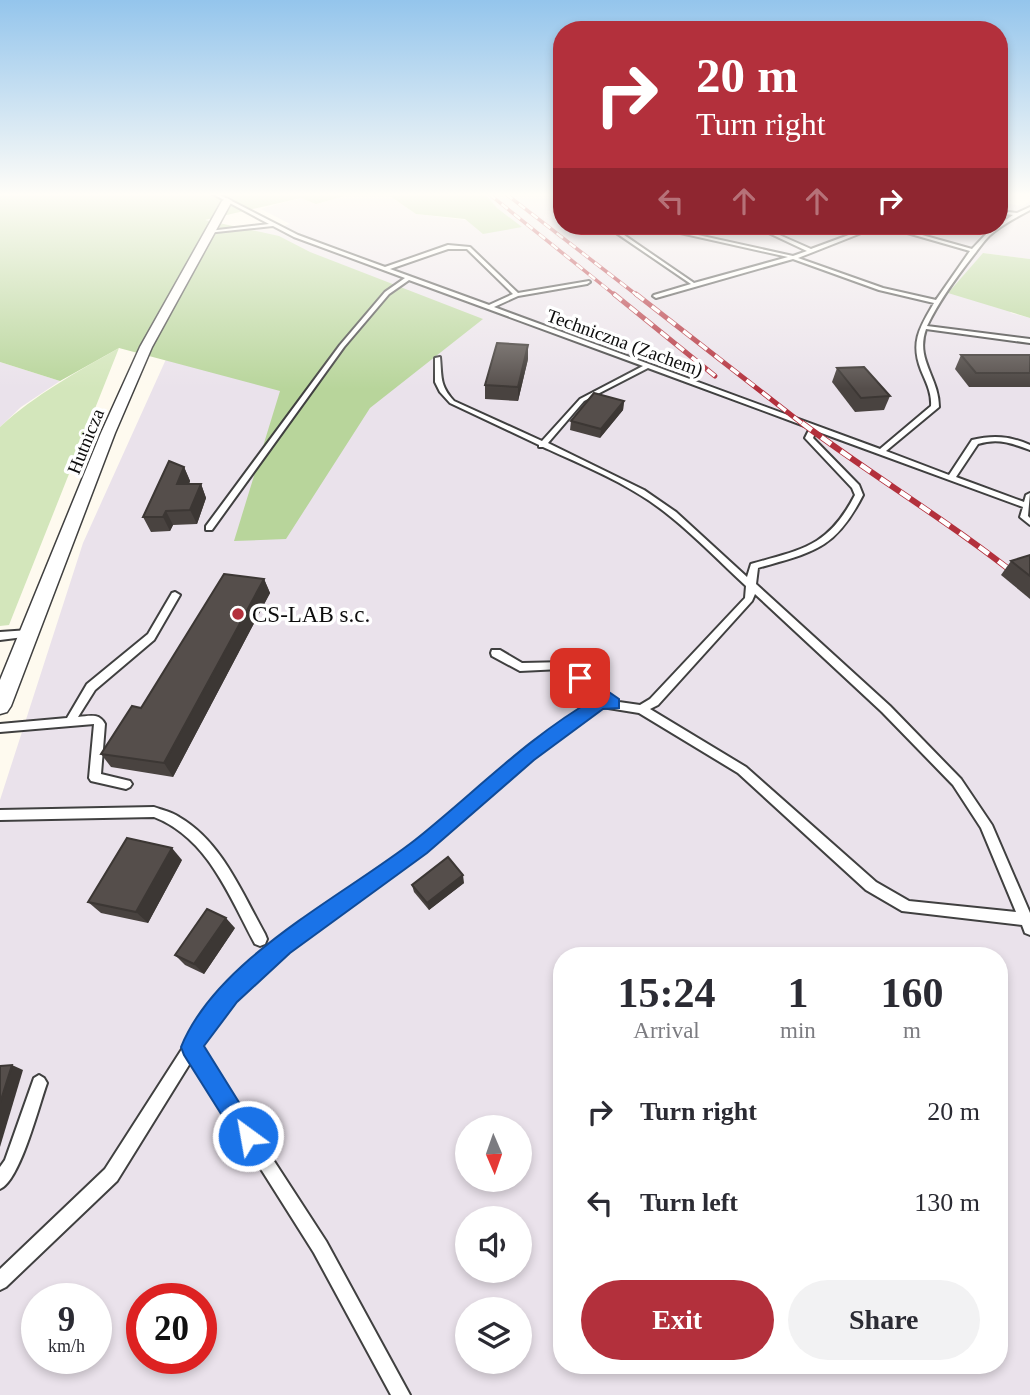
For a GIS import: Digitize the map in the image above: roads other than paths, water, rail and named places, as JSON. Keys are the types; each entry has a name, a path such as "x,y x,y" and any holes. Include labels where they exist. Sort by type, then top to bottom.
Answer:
{"street":[{"name":"Hutnicza","path":"0,706 108,433 145,349 194,259"}],"lane":[{"name":"Techniczna (Zachem)","path":"359,259 1029,507"},
{"path":"384,269 413,259"},
{"path":"479,259 516,295"},
{"path":"657,259 692,283 787,259"},
{"path":"801,259 881,289 937,302"},
{"path":"881,451 935,407 936,396 920,365 919,340 937,302 969,259"},
{"path":"209,528 342,346 387,293 408,278"},
{"path":"488,308 516,295 587,282"},
{"path":"656,296 691,288 692,283"},
{"path":"924,327 1030,341"},
{"path":"438,358 436,378 442,392 453,402 641,492 673,514 886,709 957,782 986,825 1028,923"},
{"path":"542,445 582,400 646,367"},
{"path":"641,709 654,702 749,599 749,578 754,566 826,542 839,529 859,495 856,487 810,438 814,427"},
{"path":"951,478 975,442 999,438 1030,448"},
{"path":"1030,495 1029,507 1024,517 1030,522"},
{"path":"70,722 91,687 151,637 175,595"},
{"path":"0,636 29,634"},
{"path":"496,653 520,667 563,665 614,703 626,708 641,709 742,770 871,886 907,907 1028,923"},
{"path":"0,1281 111,1175 192,1047 230,994 282,946 420,847 528,755 600,703 614,703"},
{"path":"0,728 96,720 100,724 95,778 126,784"},
{"path":"0,815 154,812 173,816 198,836 260,939"},
{"path":"192,1047 320,1247 401,1395"},
{"path":"0,1181 11,1165 38,1083"}],"railway":[{"path":"570,259 616,296"},
{"path":"590,259 638,296"},
{"path":"614,294 715,376"},
{"path":"636,294 804,425"},
{"path":"802,423 975,544 1030,586"}],"place":[{"name":"CS-LAB s.c.","path":"238,614"}]}
